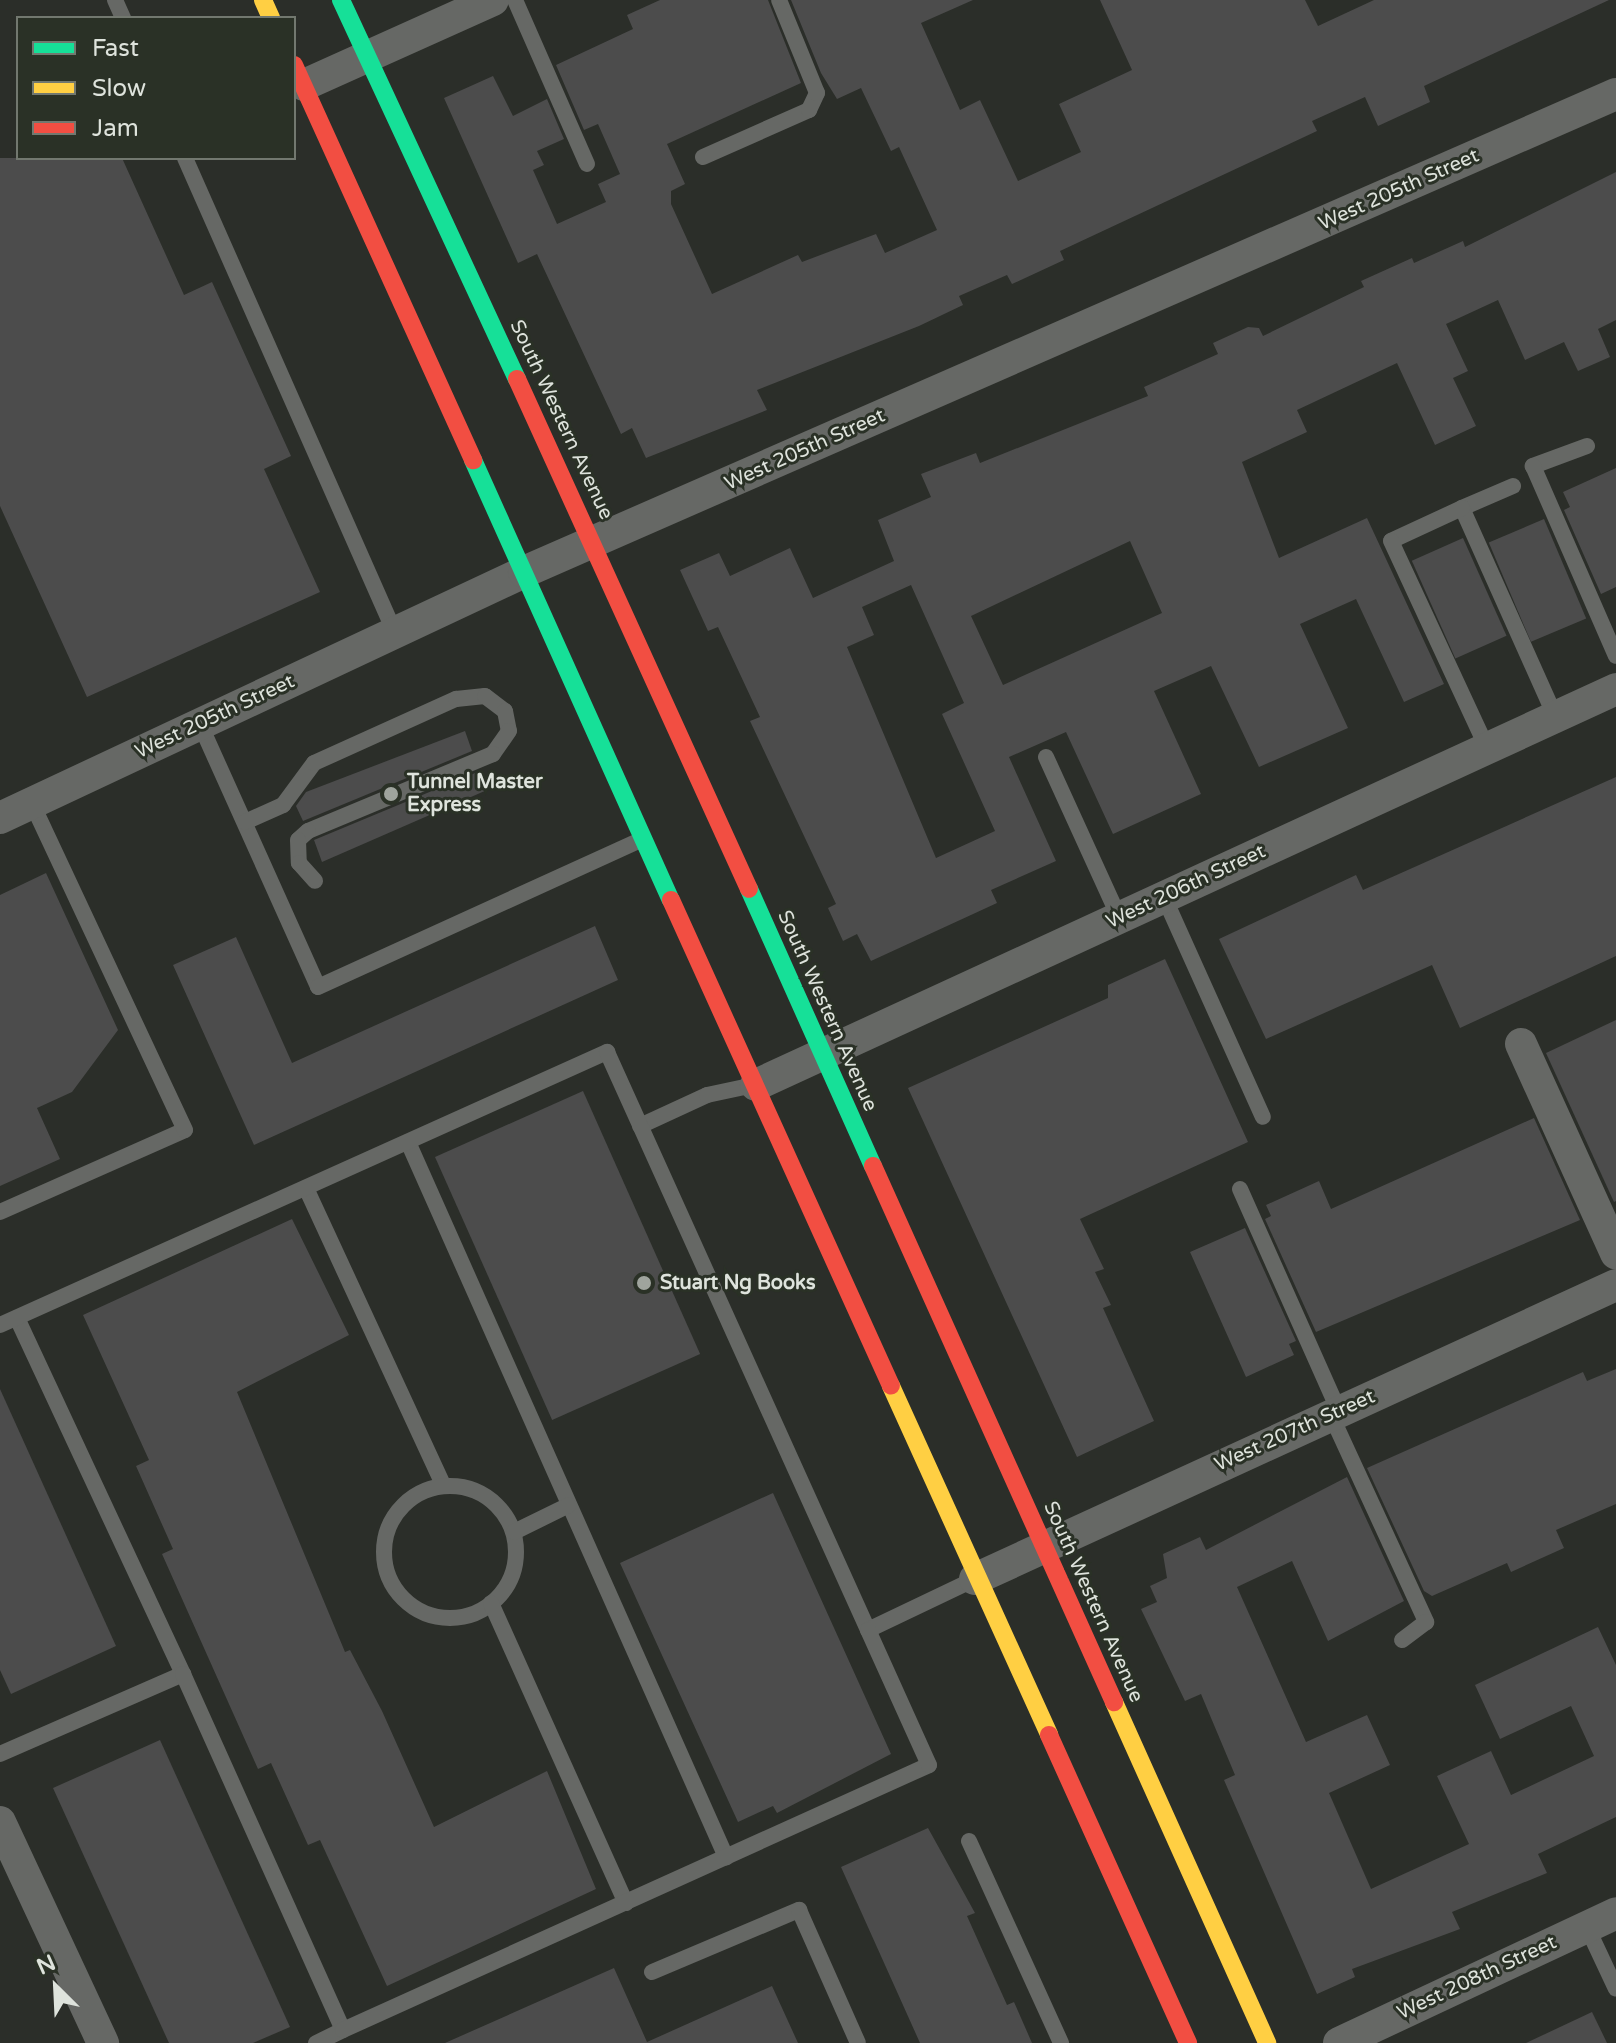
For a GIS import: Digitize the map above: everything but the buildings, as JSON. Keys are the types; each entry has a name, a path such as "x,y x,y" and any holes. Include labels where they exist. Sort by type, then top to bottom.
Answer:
{"main road":[{"name":"South Western Avenue","path":"341,0 594,544 1267,2043"},
{"path":"299,75 645,838 975,1579 1188,2043"}],"street":[{"path":"299,75 368,57 493,0"},
{"name":"West 205th Street","path":"0,818 524,572 594,544 1616,94"},
{"name":"West 206th Street","path":"756,1085 1616,689"},
{"path":"1521,1044 1616,1253"},
{"name":"West 207th Street","path":"975,1579 1616,1285"},
{"path":"0,1822 103,2043"},
{"name":"West 208th Street","path":"1339,2043 1602,1920"}],"lane":[{"path":"515,0 587,164"},
{"path":"703,157 809,110 817,93 779,0"},
{"path":"186,160 395,633"},
{"path":"1587,446 1533,466 1616,656"},
{"path":"1487,748 1391,541 1513,486"},
{"path":"1462,508 1555,716"},
{"path":"245,822 283,805 314,763 456,699 485,696 505,711 509,731 493,754 308,831 298,840 299,863 315,881"},
{"path":"200,724 318,987 645,838"},
{"path":"1046,757 1119,917"},
{"path":"0,1212 185,1130 32,804"},
{"path":"1164,897 1263,1117"},
{"path":"0,1325 607,1052 929,1765 316,2043"},
{"path":"640,1126 707,1095 756,1085"},
{"path":"408,1142 726,1857"},
{"path":"306,1188 444,1486"},
{"path":"1240,1189 1426,1622 1402,1640"},
{"path":"17,1318 183,1674 343,2030"},
{"path":"444,1486 487,1497 514,1532 511,1577 491,1603 460,1617 439,1617 419,1610 391,1580 384,1560 393,1519 406,1503 444,1486"},
{"path":"514,1532 569,1505"},
{"path":"868,1630 975,1579"},
{"path":"491,1603 626,1903"},
{"path":"0,1754 183,1674"},
{"path":"969,1841 1061,2043"},
{"path":"652,1972 799,1910 858,2043"},
{"path":"1602,1920 1616,1989"}],"traffic: fast":[{"path":"341,0 517,379"},
{"path":"473,460 671,900"},
{"path":"749,889 873,1166"}],"traffic: slow":[{"path":"263,0 270,16"},
{"path":"891,1386 1049,1735"},
{"path":"1114,1702 1267,2043"}],"traffic: jam":[{"path":"296,69 473,460"},
{"path":"517,379 749,889"},
{"path":"671,900 891,1386"},
{"path":"873,1166 1114,1702"},
{"path":"1049,1735 1188,2043"}],"place":[{"name":"Tunnel Master Express","path":"391,794"},
{"name":"Stuart Ng Books","path":"644,1283"}]}
